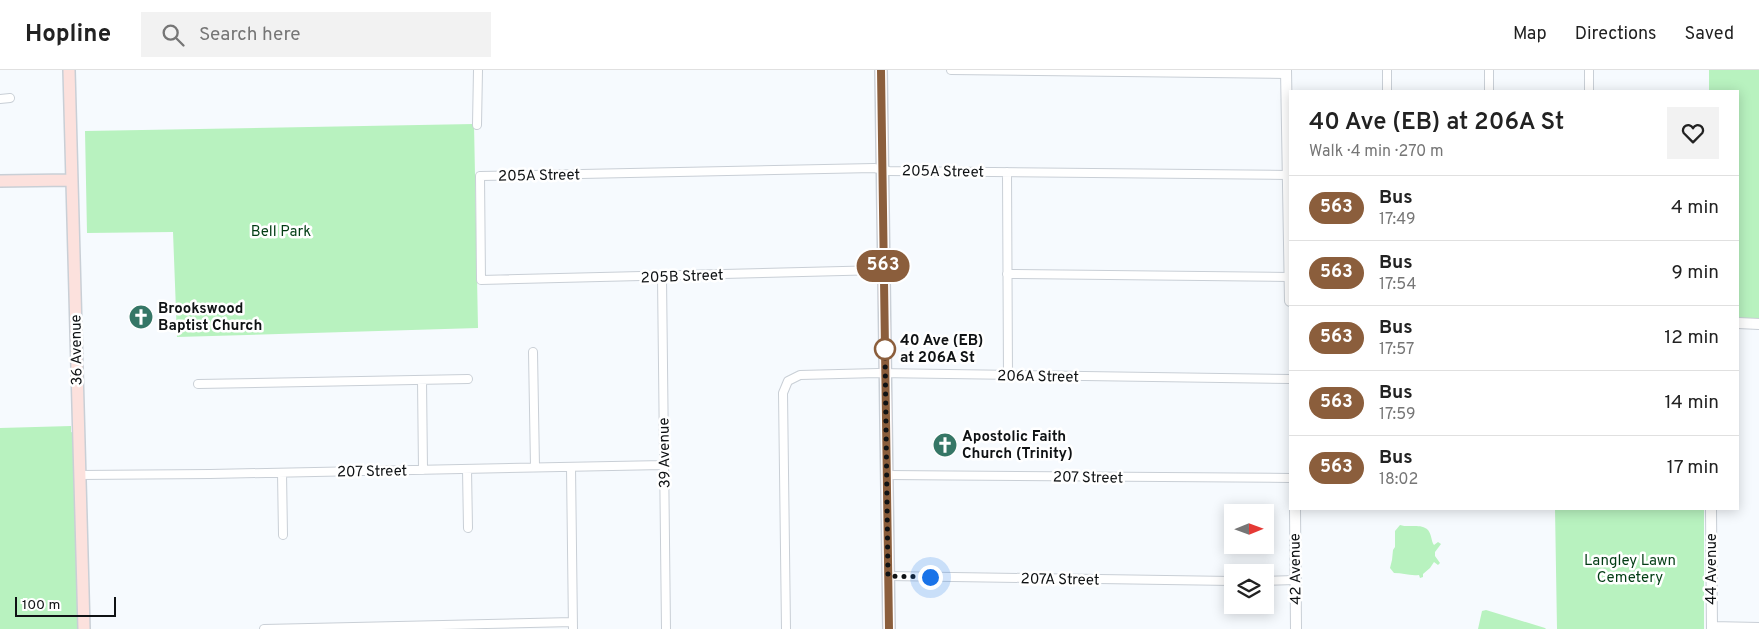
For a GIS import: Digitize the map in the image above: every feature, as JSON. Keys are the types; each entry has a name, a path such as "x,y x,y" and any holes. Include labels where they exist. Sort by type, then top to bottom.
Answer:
{"main road":[{"name":"36 Avenue","path":"69,70 84,629"},
{"path":"880,70 889,629"},
{"path":"0,181 71,180"}],"street":[{"path":"477,125 478,70"},
{"path":"951,70 1286,72 1289,277 1007,274"},
{"path":"1387,70 1387,90"},
{"path":"1489,70 1489,90"},
{"path":"1589,70 1589,90"},
{"path":"0,99 10,98"},
{"name":"205A Street","path":"481,280 480,176 865,168 882,170 1288,175"},
{"path":"1007,172 1008,376"},
{"name":"205B Street","path":"481,280 884,270"},
{"name":"39 Avenue","path":"662,277 666,629"},
{"path":"1739,323 1759,324"},
{"path":"533,352 535,468"},
{"name":"206A Street","path":"786,629 783,393 788,381 800,375 885,374 1289,379"},
{"path":"198,384 468,379"},
{"path":"422,380 423,470"},
{"name":"207 Street","path":"79,475 664,465"},
{"path":"264,629 573,626 571,466"},
{"path":"467,469 468,528"},
{"path":"282,473 283,535"},
{"name":"207 Street","path":"886,475 1289,478"},
{"name":"42 Avenue","path":"1294,510 1296,629"},
{"name":"44 Avenue","path":"1711,510 1712,628"},
{"name":"207A Street","path":"888,576 1224,581"},
{"path":"1274,580 1295,580"},
{"path":"1712,628 1759,628"}],"green space":[{"path":"1709,70 1759,70 1759,319 1739,318 1739,90 1709,90"},
{"name":"Bell Park","path":"474,124 478,328 177,337 173,232 87,233 85,131"},
{"path":"71,426 71,432 75,433 82,629 0,629 0,428"},
{"name":"Langley Lawn Cemetery","path":"1555,510 1704,510 1704,629 1557,629"},
{"path":"1400,525 1425,528 1428,530 1434,545 1438,542 1441,544 1435,552 1435,556 1440,563 1438,565 1434,562 1423,574 1423,577 1394,573 1390,568 1395,547 1395,531"},
{"path":"1486,610 1546,629 1478,629 1482,611"}],"bus line":[{"name":"563","path":"881,70 889,629"}],"place":[{"name":"Brookswood Baptist Church","path":"141,317"},
{"name":"40 Ave (EB) at 206A St","path":"885,349"},
{"name":"Apostolic Faith Church (Trinity)","path":"945,445"}],"route":[{"path":"885,349 888,576 930,577"}]}
